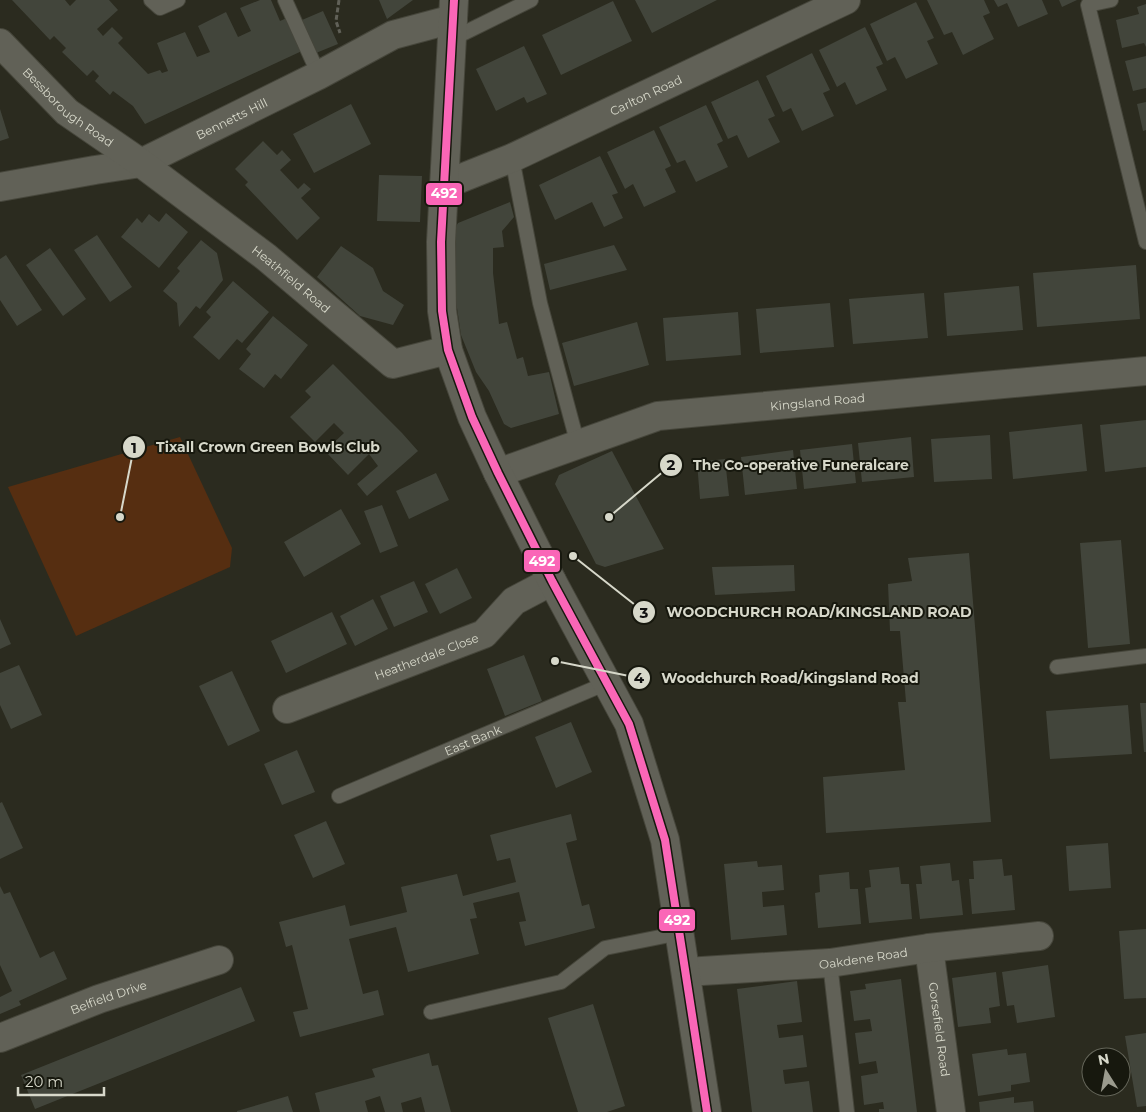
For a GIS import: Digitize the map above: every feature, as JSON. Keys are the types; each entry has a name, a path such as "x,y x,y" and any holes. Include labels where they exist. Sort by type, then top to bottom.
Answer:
{"street":[{"name":"Carlton Road","path":"444,185 512,158 846,0"},
{"name":"Bennetts Hill","path":"0,187 141,163 319,75 393,35 453,19"},
{"path":"453,19 441,242 442,311 448,350 472,417 498,473 552,581 629,724 665,840 707,1112"},
{"name":"Bessborough Road","path":"3,52 67,112 141,163"},
{"name":"Heathfield Road","path":"141,163 266,257 393,364 448,350"},
{"name":"Kingsland Road","path":"498,473 658,416 1146,371"},
{"name":"Heatherdale Close","path":"287,709 484,634 514,601 552,581"},
{"name":"Oakdene Road","path":"686,972 830,963 929,948 1039,936"},
{"name":"Gorsefield Road","path":"929,948 951,1112"},
{"name":"Belfield Drive","path":"0,1038 98,999 219,960"}],"lane":[{"path":"151,0 160,8 178,0"},
{"path":"285,0 319,75"},
{"path":"453,19 531,0"},
{"path":"1111,0 1088,6 1146,242"},
{"path":"512,158 540,303 578,444"},
{"path":"1056,667 1146,656"},
{"name":"East Bank","path":"339,796 607,683"},
{"path":"431,1012 561,982 605,948 680,934"},
{"path":"830,963 847,1112"}],"shaded area":[{"path":"180,437 232,548 230,567 76,636 8,487"}],"building":[{"path":"12,0 65,0 70,6 76,0 109,0 118,10 97,29 103,36 112,27 123,38 118,43 148,74 160,70 162,73 168,71 157,43 185,32 197,57 210,52 198,26 226,12 238,37 251,31 240,8 260,0 271,0 280,21 289,17 304,50 145,124 133,106 113,91 110,95 95,81 99,76 93,70 87,76 62,52 66,48 54,36 50,40"},
{"path":"379,0 413,0 387,19"},
{"path":"635,0 717,0 652,33"},
{"path":"927,0 984,0 990,13 983,16 994,39 963,55 952,32 944,35"},
{"path":"994,0 1042,0 1048,14 1018,27 1007,3 998,7"},
{"path":"1059,0 1077,0 1062,7"},
{"path":"613,1 632,41 561,75 542,35"},
{"path":"916,2 934,38 927,41 938,64 906,79 895,57 887,61 870,24"},
{"path":"1146,4 1146,47 1144,43 1122,48 1116,20 1139,14 1137,7"},
{"path":"323,11 338,44 316,53 302,20"},
{"path":"865,27 883,64 876,67 887,90 856,105 845,82 837,87 819,50"},
{"path":"524,46 547,94 527,103 524,97 496,111 476,69"},
{"path":"812,53 830,90 823,93 834,116 802,131 791,108 783,112 766,76"},
{"path":"1146,56 1146,88 1133,91 1125,61"},
{"path":"758,80 775,116 768,119 780,142 748,158 737,135 728,139 711,102"},
{"path":"1146,102 1146,130 1143,131 1137,104"},
{"path":"351,104 371,144 314,173 293,134"},
{"path":"706,105 723,141 717,144 728,167 696,182 685,160 677,163 659,127"},
{"path":"0,109 9,138 0,141"},
{"path":"654,130 671,166 665,169 676,192 644,207 633,184 625,189 607,152"},
{"path":"263,141 277,155 282,150 291,160 280,170 298,189 304,183 311,189 301,198 320,218 297,240 245,185 248,182 235,169"},
{"path":"600,156 618,193 612,195 623,218 604,227 592,202 555,220 539,185"},
{"path":"379,175 422,176 420,222 377,221"},
{"path":"510,202 514,217 502,231 504,247 493,248 493,273 499,324 507,322 517,359 523,357 528,376 549,372 559,414 511,428 504,424 489,391 476,372 461,335 452,274 453,231 458,223"},
{"path":"166,213 188,232 159,268 121,237 137,218 142,223 149,214 159,222"},
{"path":"97,235 132,287 110,302 74,250"},
{"path":"201,240 217,253 223,280 200,309 196,306 179,327 177,303 163,291 180,271 177,268"},
{"path":"614,245 627,270 550,290 544,264"},
{"path":"341,246 373,268 383,291 404,305 393,325 360,316 317,277"},
{"path":"50,248 86,299 63,316 26,265"},
{"path":"6,255 42,310 17,326 0,300 0,259"},
{"path":"1136,265 1140,319 1037,327 1033,273"},
{"path":"233,281 269,312 242,343 237,339 219,360 193,337 211,317 206,312"},
{"path":"1019,286 1023,330 947,336 944,293"},
{"path":"924,293 928,338 853,344 849,299"},
{"path":"830,303 834,347 760,353 756,309"},
{"path":"738,312 741,355 666,361 663,318"},
{"path":"273,316 308,345 281,379 275,374 264,388 239,369 251,354 246,349"},
{"path":"637,322 649,365 574,386 562,343"},
{"path":"333,364 418,451 367,496 357,484 378,466 369,454 348,475 325,451 344,433 334,423 315,442 290,417 311,397 305,391"},
{"path":"1146,420 1146,467 1105,472 1100,425"},
{"path":"1082,424 1087,471 1013,479 1009,432"},
{"path":"990,435 992,479 934,482 931,439"},
{"path":"911,437 914,477 862,482 858,443"},
{"path":"852,444 856,483 804,489 800,450"},
{"path":"793,450 797,489 745,495 741,457"},
{"path":"612,451 664,549 605,567 596,564 555,484 559,475"},
{"path":"725,459 729,496 700,499 697,462"},
{"path":"436,473 449,500 409,519 396,491"},
{"path":"382,505 398,546 380,553 364,511"},
{"path":"341,509 361,544 304,577 284,542"},
{"path":"1121,540 1130,644 1088,648 1080,543"},
{"path":"969,553 991,822 826,833 823,777 905,770 898,702 906,702 900,631 890,631 888,584 912,581 908,558"},
{"path":"794,565 795,591 715,595 712,567"},
{"path":"457,568 472,598 440,614 425,584"},
{"path":"414,581 428,612 394,627 380,596"},
{"path":"373,599 388,629 355,646 340,616"},
{"path":"332,612 347,644 286,673 271,641"},
{"path":"0,619 11,644 0,649"},
{"path":"524,655 542,701 505,716 487,669"},
{"path":"19,665 42,715 11,729 0,705 0,673"},
{"path":"232,671 260,731 228,746 199,686"},
{"path":"1140,703 1146,703 1146,752 1144,752"},
{"path":"1128,705 1132,754 1050,759 1046,711"},
{"path":"571,722 592,772 556,788 535,737"},
{"path":"297,750 315,792 282,805 264,764"},
{"path":"2,802 23,848 0,859 0,803"},
{"path":"571,814 577,840 566,843 582,906 589,904 595,928 525,946 519,922 526,921 519,892 473,903 477,918 470,919 479,954 408,972 396,927 349,939 363,994 378,990 384,1015 300,1037 293,1012 308,1009 292,945 286,947 279,922 345,905 350,926 407,912 401,887 457,874 463,896 516,882 510,858 497,861 490,835"},
{"path":"326,821 345,864 313,878 294,835"},
{"path":"1108,843 1111,888 1069,891 1066,846"},
{"path":"1002,859 1004,876 1012,875 1015,910 972,914 969,879 974,879 973,861"},
{"path":"757,861 758,867 782,865 784,890 762,892 763,907 784,905 787,935 731,940 724,864"},
{"path":"950,863 952,881 959,880 963,915 920,919 916,884 922,884 920,866"},
{"path":"899,867 901,884 909,884 912,919 869,923 865,888 871,887 869,870"},
{"path":"849,872 850,889 858,889 861,924 818,928 815,893 820,892 819,875"},
{"path":"0,886 4,894 10,892 40,958 54,951 67,979 19,1001 21,1005 0,1014 0,997 12,991 0,965"},
{"path":"1146,929 1146,998 1124,999 1119,931"},
{"path":"1048,965 1055,1017 1017,1023 1014,1005 1007,1006 1002,972"},
{"path":"996,972 1000,1006 989,1008 991,1023 958,1027 952,978"},
{"path":"901,979 917,1112 879,1112 879,1109 884,1109 883,1102 864,1105 861,1076 878,1073 876,1061 859,1064 855,1033 872,1031 870,1019 854,1021 850,991 866,989 865,984"},
{"path":"797,981 802,1022 777,1025 779,1038 803,1035 807,1067 783,1070 784,1079 785,1084 809,1081 813,1112 752,1112 737,989"},
{"path":"241,987 255,1021 35,1109 21,1075"},
{"path":"593,1004 625,1106 607,1112 578,1112 548,1018"},
{"path":"1146,1033 1146,1106 1137,1107 1131,1072 1131,1047 1127,1047 1125,1036"},
{"path":"1007,1049 1008,1055 1026,1053 1030,1082 1011,1085 1011,1091 978,1096 972,1054"},
{"path":"429,1053 432,1066 438,1065 451,1112 425,1112 421,1097 401,1103 403,1112 385,1112 380,1096 365,1101 368,1112 320,1112 315,1093 375,1077 372,1069"},
{"path":"288,1096 293,1112 237,1112 237,1111"},
{"path":"1014,1097 1014,1103 1033,1101 1034,1112 980,1112 979,1102"}],"transit line":[{"name":"492","path":"454,0 441,242 442,311 448,350 472,417 498,473 552,581 629,724 665,840 707,1112"}],"place":[{"name":"Tixall Crown Green Bowls Club","path":"120,517"},
{"name":"The Co-operative Funeralcare","path":"609,517"},
{"name":"WOODCHURCH ROAD/KINGSLAND ROAD","path":"573,556"},
{"name":"Woodchurch Road/Kingsland Road","path":"555,661"}]}
